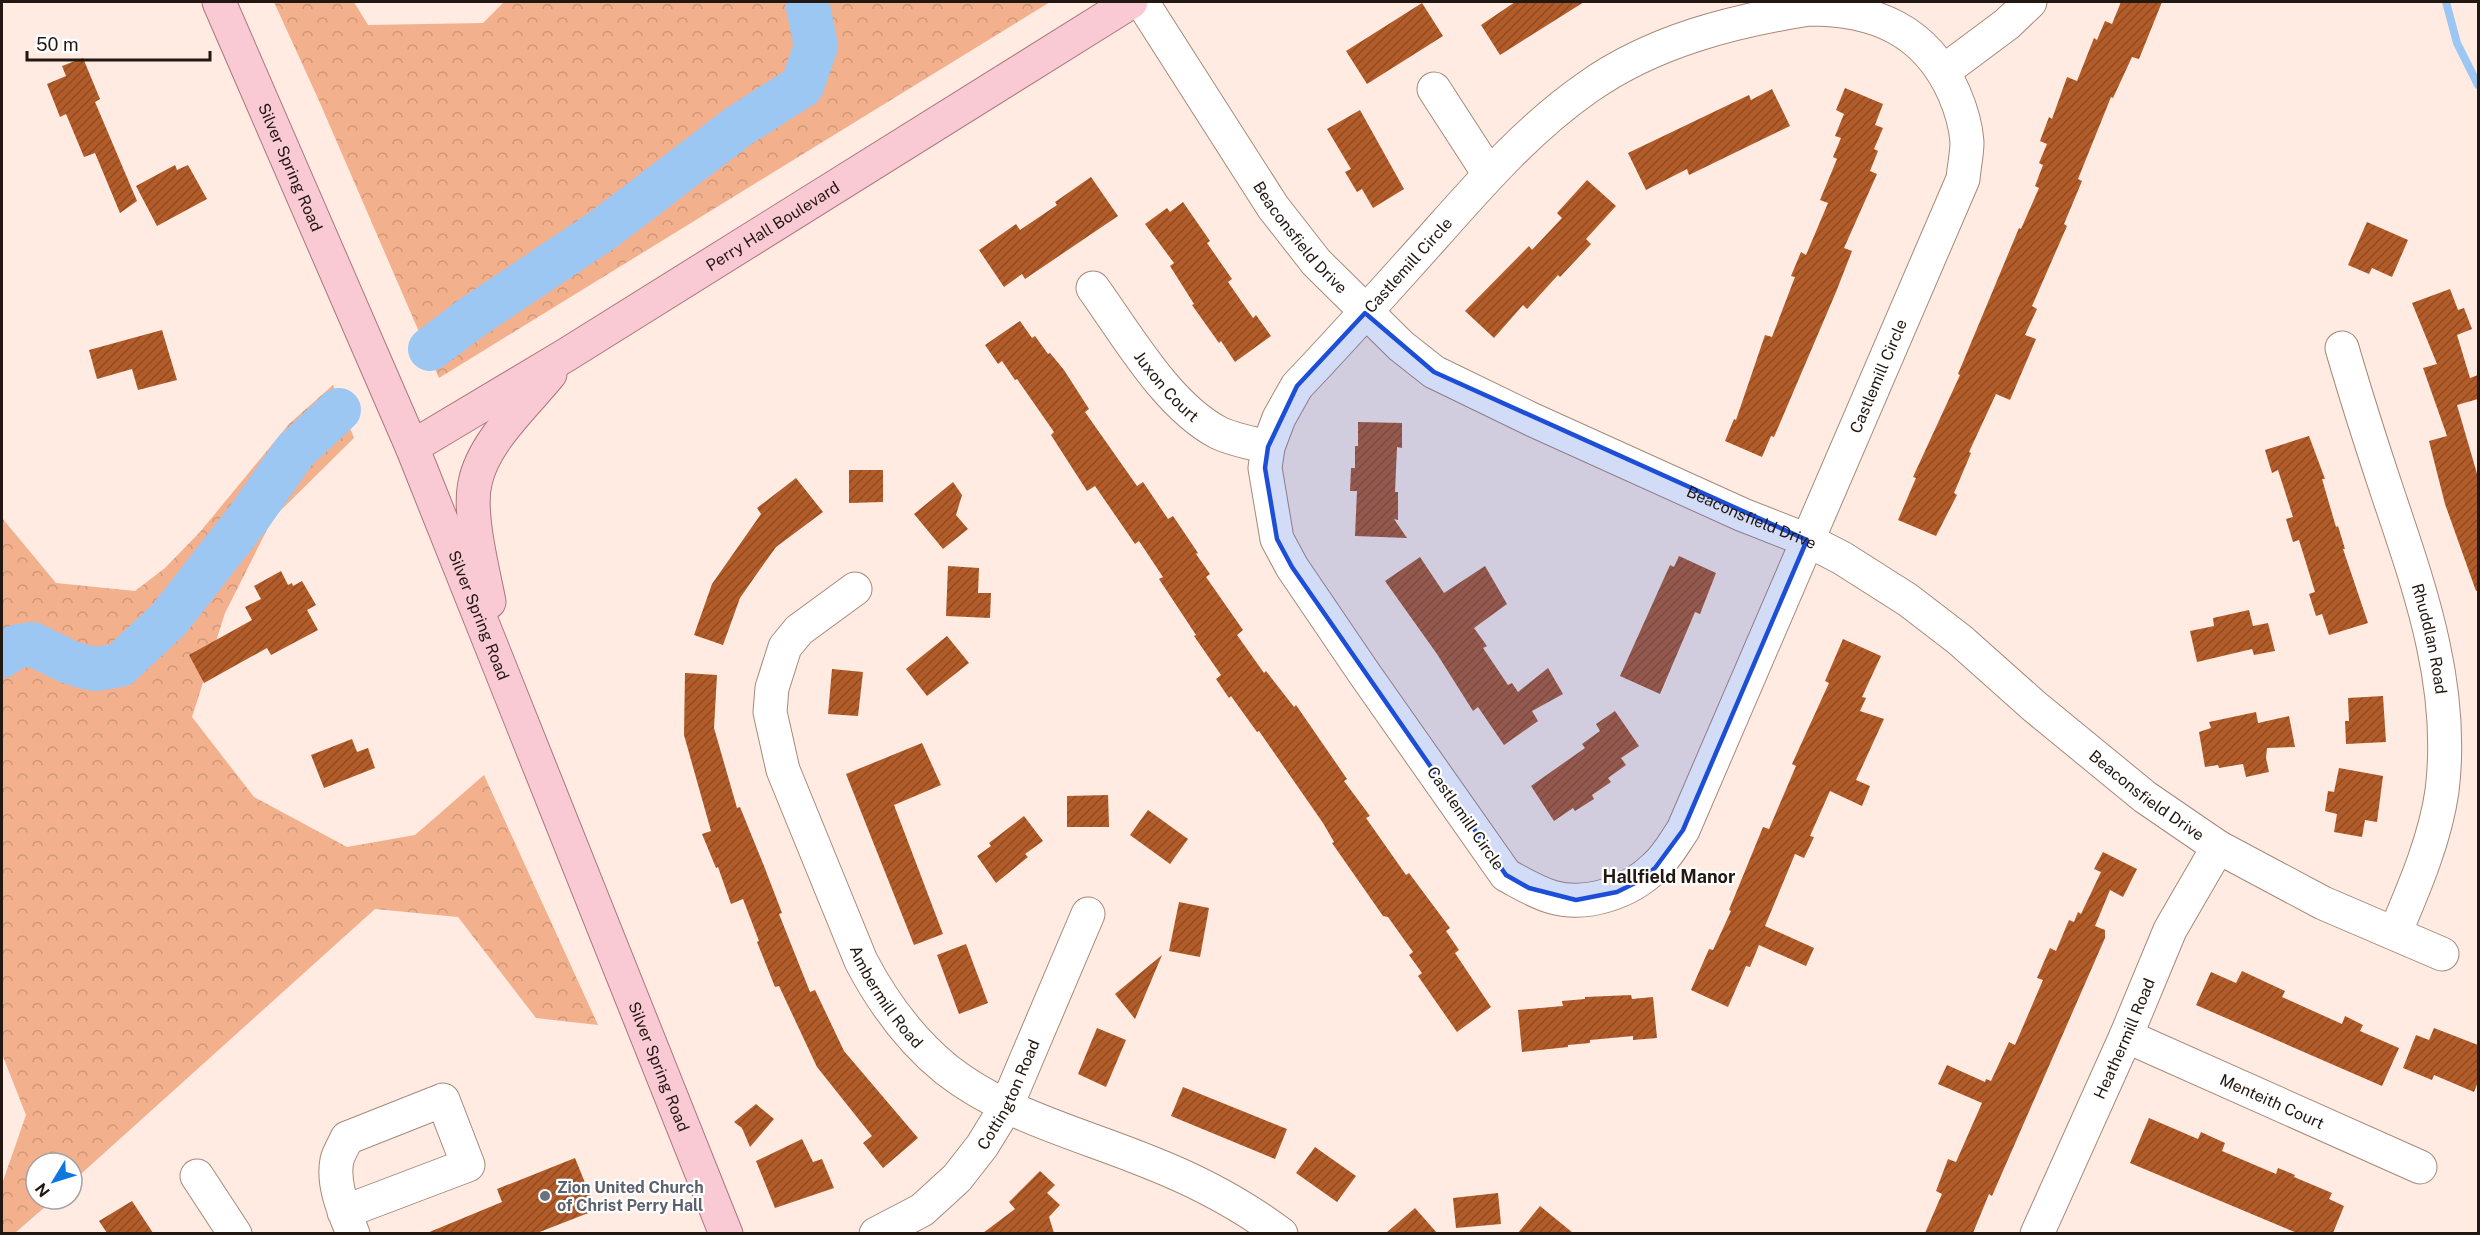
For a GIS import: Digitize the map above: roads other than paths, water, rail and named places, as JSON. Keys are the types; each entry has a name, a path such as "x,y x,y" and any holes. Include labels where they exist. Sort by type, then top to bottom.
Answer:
{"main road":[{"name":"Silver Spring Road","path":"219,2 412,447 726,1233"},
{"name":"Perry Hall Boulevard","path":"412,447 566,355 1131,2"},
{"path":"499,663 473,507 475,483 494,443 566,355"}],"street":[{"name":"Beaconsfield Drive","path":"1142,2 1273,207 1316,262 1365,313 1401,346 1443,377 1699,495 1807,540 1842,558 1908,600 1960,640 2034,706 2145,797 2218,847 2323,903 2442,954"},
{"path":"1944,71 2007,24 2030,2"},
{"name":"Castlemill Circle","path":"1809,9 1837,9 1866,14 1891,25 1918,43 1935,58 1944,71 1958,104 1967,141 1963,179 1683,830 1655,868 1617,892 1576,900 1554,897 1529,888 1506,875 1364,673 1292,567 1277,539 1265,468 1268,447 1279,418 1297,386 1365,313 1489,174 1542,123 1589,86 1629,63 1670,44 1717,28 1766,16 1809,9"},
{"path":"1434,89 1489,174"},
{"name":"Juxon Court","path":"1093,288 1173,398 1195,417 1221,434 1268,447"},
{"name":"Rhuddlan Road","path":"2342,348 2423,601 2436,651 2445,723 2441,792 2434,827 2415,886 2396,933"},
{"name":"Ambermill Road","path":"855,589 800,630 785,647 777,668 770,712 783,770 857,951 877,991 912,1039 937,1062 1006,1107 1151,1162 1212,1191 1281,1233"},
{"name":"Heathermill Road","path":"2037,1233 2126,1036 2170,930 2218,847"},
{"name":"Cottington Road","path":"876,1233 922,1210 957,1178 982,1146 1006,1107 1088,914"},
{"name":"Menteith Court","path":"2126,1036 2420,1167"},
{"path":"197,1176 235,1233"}],"waterway":[{"path":"430,349 471,318 604,229 739,126 802,86 816,46 807,2"},
{"path":"2446,2 2457,43 2478,85"},
{"path":"2,656 15,647 32,644 85,667 96,669 120,665 169,619 249,517 295,451 339,410"}],"place":[{"name":"Zion United Church of Christ Perry Hall","path":"545,1196"}],"district":[{"name":"Hallfield Manor","path":"1669,877"}]}
